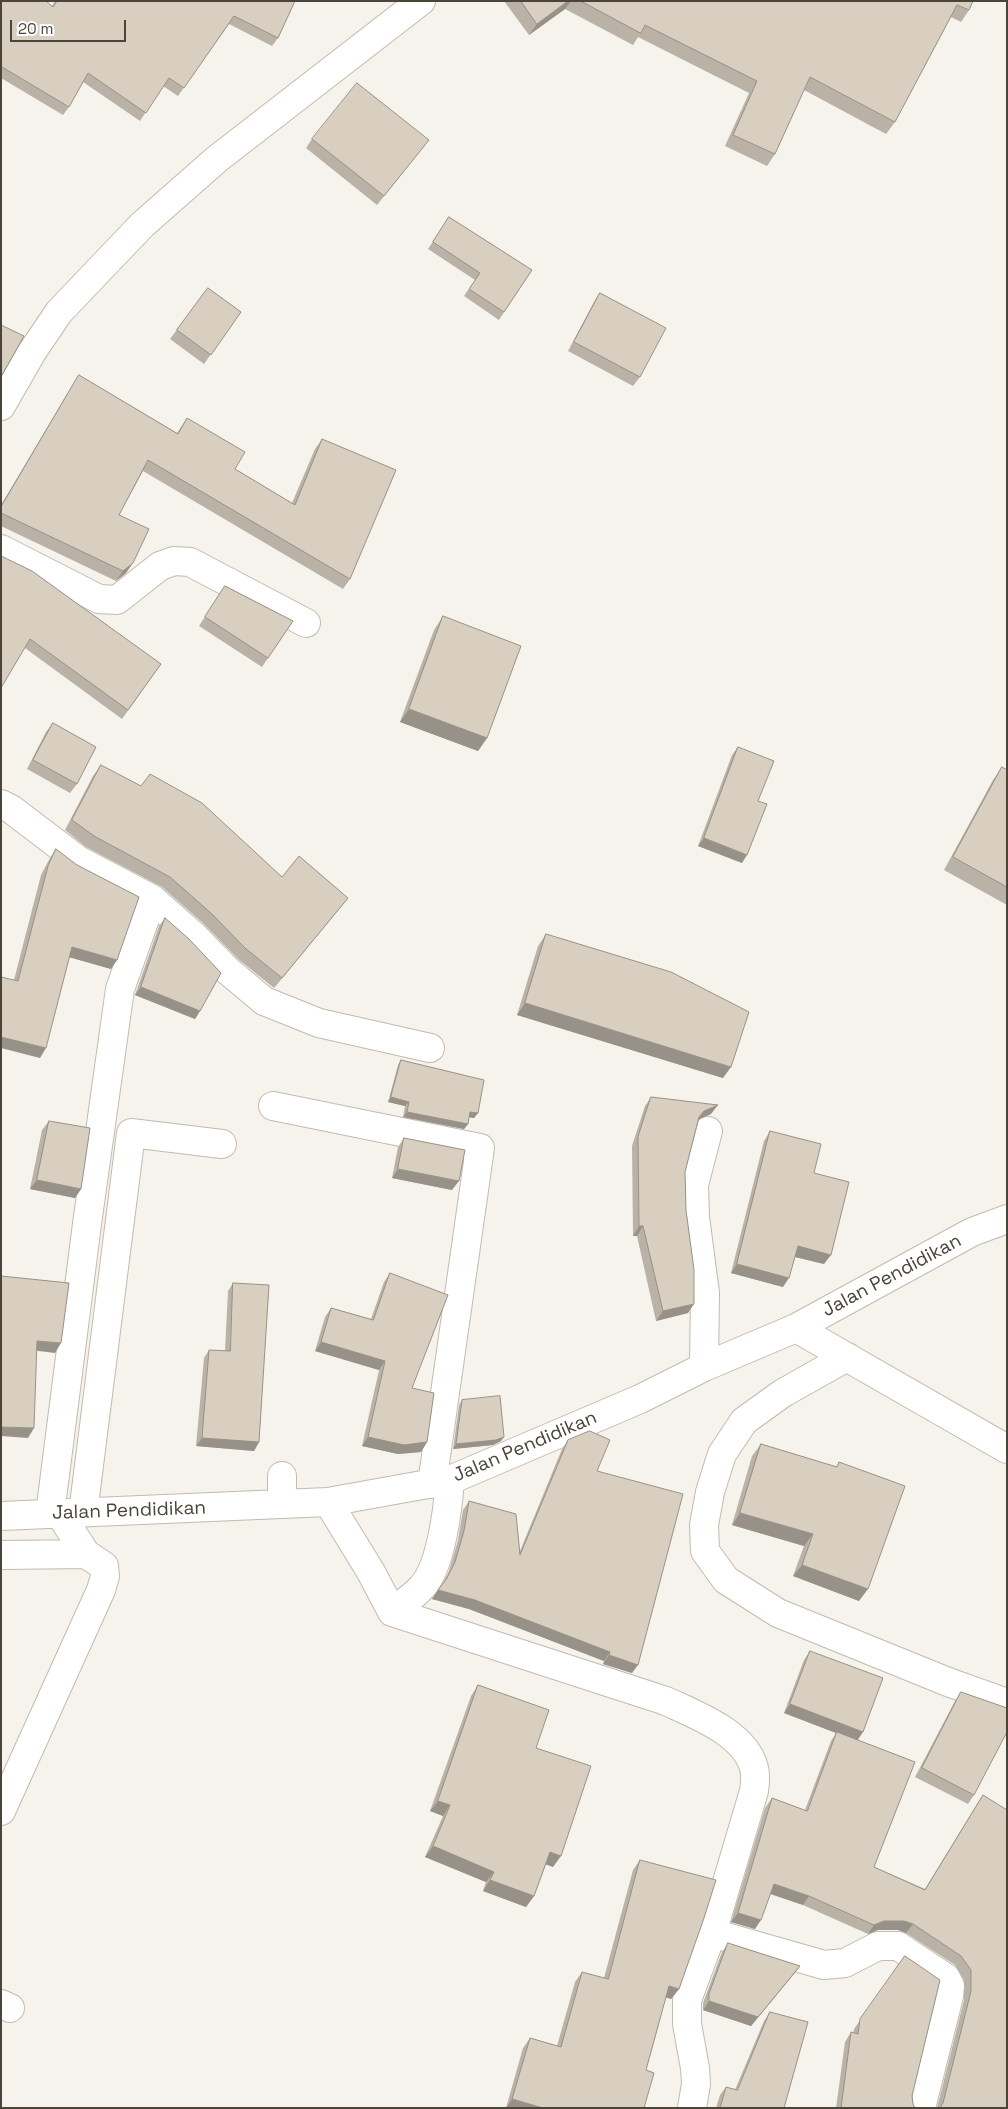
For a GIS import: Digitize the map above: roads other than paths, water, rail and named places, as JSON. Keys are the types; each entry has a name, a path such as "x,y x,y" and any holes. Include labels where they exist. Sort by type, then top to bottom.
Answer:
{"street":[{"path":"1,406 32,352 59,312 142,225 217,159 421,1"},
{"path":"1,549 99,599 117,600 160,566 174,561 190,562 306,623"},
{"path":"1,804 11,809 78,860 152,899 194,936 227,970 264,1001 319,1023 430,1048"},
{"path":"1,1811 102,1590 105,1576 104,1566 86,1554 65,1514 87,1224 120,989 152,899"},
{"path":"273,1106 480,1148 441,1482 446,1518 437,1558 423,1586 392,1612"},
{"path":"704,1367 705,1293 696,1225 694,1185 708,1131"},
{"path":"65,1514 132,1133 222,1144"},
{"name":"Jalan Pendidikan","path":"1,1516 328,1502 441,1482 640,1399 704,1367 796,1328 972,1232 1007,1220"},
{"path":"796,1328 1007,1449"},
{"path":"847,1357 783,1393 744,1420 722,1454 710,1492 704,1525 705,1551 726,1580 778,1613 948,1682 1007,1703"},
{"path":"282,1476 282,1504"},
{"path":"328,1502 371,1572 392,1612 666,1701 728,1733 744,1748 751,1758 755,1770 754,1792 712,1933 688,2000 687,2024 696,2084 692,2108"},
{"path":"1,1555 86,1554"},
{"path":"712,1933 824,1965 845,1963 878,1946 898,1946 946,1978 950,1986 949,1996 921,2108"}]}
